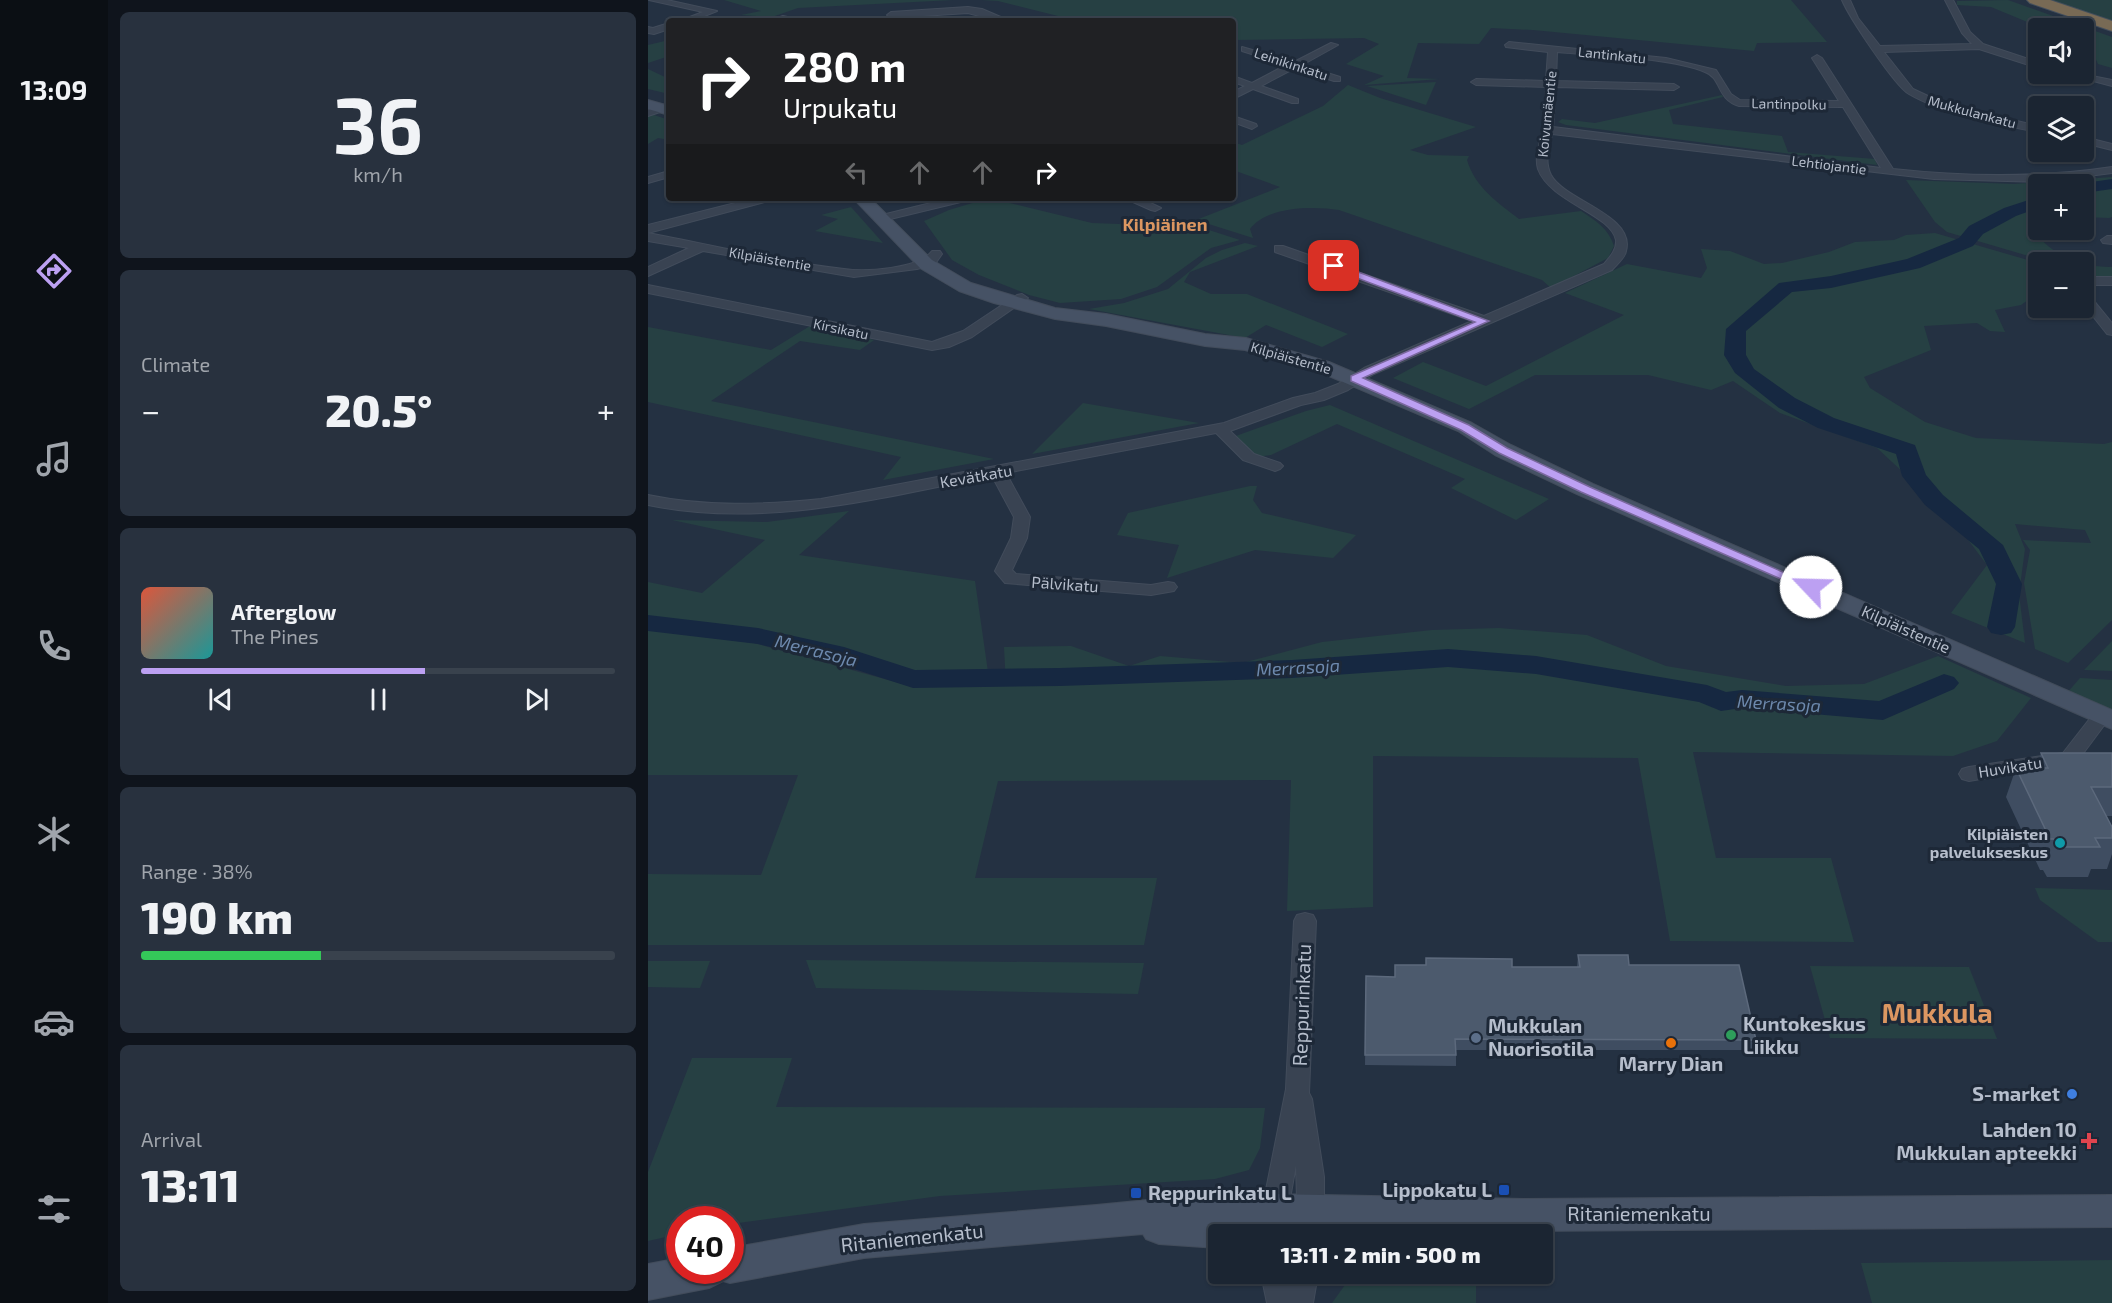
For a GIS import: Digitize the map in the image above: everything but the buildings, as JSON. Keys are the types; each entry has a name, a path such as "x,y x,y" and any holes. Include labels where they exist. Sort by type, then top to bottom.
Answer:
{"highway":[{"path":"2035,0 2112,26"},
{"path":"2044,0 2112,26"}],"street":[{"path":"653,0 713,11 692,18"},
{"name":"Mukkulankatu","path":"1846,0 1854,18 1910,91 1923,99 1970,114 2028,127"},
{"path":"1949,0 1966,33 1980,46"},
{"path":"891,15 968,10 979,11 998,18"},
{"path":"881,11 899,18"},
{"path":"651,31 666,27"},
{"path":"1236,94 1334,45"},
{"name":"Lantinkatu","path":"1509,45 1676,62 1713,71"},
{"path":"1878,48 1980,46 2028,62"},
{"name":"Leinikinkatu","path":"1245,49 1337,79"},
{"name":"Koivumäentie","path":"1497,316 1608,267 1620,258 1623,246 1619,234 1607,221 1549,181 1541,162 1548,130 1553,49"},
{"path":"1817,58 1889,172"},
{"name":"Lantinpolku","path":"1713,71 1720,79 1722,90 1732,101 1756,104 1846,104"},
{"path":"2094,79 2112,83"},
{"path":"1236,80 1295,101"},
{"path":"1476,82 1674,87"},
{"path":"648,95 661,107"},
{"path":"1236,120 1252,126"},
{"name":"Lehtiojantie","path":"1548,130 1928,176 2004,178 2085,175 2112,170"},
{"path":"2094,142 2112,147"},
{"path":"648,180 666,175"},
{"path":"648,229 756,201"},
{"path":"866,201 890,216 952,201"},
{"path":"879,201 890,216 932,259"},
{"path":"1138,201 1155,208"},
{"name":"Kilpiäistentie","path":"648,237 844,273 867,273 932,259 965,287 1017,300 1055,313 1106,320 1205,340 1276,359 1344,383 1452,433 1503,450 1586,489 2107,718"},
{"path":"648,272 701,247"},
{"path":"1279,249 1484,321"},
{"path":"2094,281 2112,281"},
{"name":"Kirsikatu","path":"648,289 932,346 958,340 1017,300"},
{"path":"2094,310 2112,331"},
{"name":"Kevätkatu","path":"648,500 716,508 785,507 849,499 1220,429 1298,401 1319,397 1344,383 1497,316"},
{"path":"1220,429 1240,454 1253,462 1275,466"},
{"name":"Pälvikatu","path":"998,472 1022,517 1019,538 1003,571 1011,579 1151,590 1168,587"},
{"name":"Huvikatu","path":"1969,774 2069,758 2107,718"},
{"name":"Reppurinkatu","path":"1274,1224 1298,1089 1305,921"},
{"name":"Reppurinkatu","path":"1298,1089 1308,1140 1311,1224"},
{"name":"Ritaniemenkatu","path":"1316,1224 1370,1213 1524,1215 2112,1211"},
{"name":"Ritaniemenkatu","path":"744,1263 864,1241 1096,1222 1208,1230"},
{"name":"Ritaniemenkatu","path":"1553,1226 2112,1228"},
{"path":"648,1282 666,1278"},
{"path":"1277,1284 1281,1303"},
{"path":"1299,1303 1303,1284"}],"green space":[{"path":"724,0 953,0 798,8 772,17 741,15 761,11"},
{"path":"982,0 1791,0 1827,42 1757,43 1754,51 1491,28 1479,44 1418,43 1407,78 1439,79 1364,85 1384,76 1346,64 1379,44 1364,38 1236,40 1236,18 1066,18 998,1"},
{"path":"2008,0 2059,18 2028,18 2028,22 1991,7 1957,5 1957,1"},
{"path":"2051,0 2112,0 2112,22"},
{"path":"2094,31 2112,37 2112,68 2098,64 2094,55"},
{"path":"666,41 666,57 648,63 648,45"},
{"path":"648,69 666,78 666,93 648,89"},
{"path":"1436,82 1426,105 1367,86"},
{"path":"1348,85 1380,98 1476,127 1410,150 1428,155 1469,156 1467,160 1471,170 1481,186 1519,219 1581,211 1605,230 1612,240 1614,246 1608,258 1551,288 1542,280 1339,210 1304,208 1279,212 1258,221 1250,229 1253,238 1196,220 1280,187 1236,171 1236,143 1242,145 1323,106"},
{"path":"1722,95 1723,97 1669,110 1673,124 1782,136 1788,152 1875,159 1877,165 1566,125 1558,122 1562,119 1595,123"},
{"path":"648,115 666,119 666,139 658,138 648,144"},
{"path":"2112,177 2112,217 2094,217 2094,178"},
{"path":"1906,180 2028,183 2028,240 2042,240 2057,252 2028,252 2028,256 1947,232 1935,222"},
{"path":"979,201 1001,201 1092,223 1172,226 1184,222 1240,240 1211,248 1157,287 1121,299 1060,303 1029,295 979,275 952,260 924,221"},
{"path":"851,207 883,243 815,231 838,219 821,215"},
{"path":"1935,233 2028,260 2028,300 2021,305 1995,310 2005,332 1990,331 1977,323 1924,326 1931,350 1864,377 1870,388 1925,422 1976,438 2104,444 2112,442 2112,620 2068,663 2035,649 2024,583 2030,550 2023,540 2091,543 2085,530 2015,524 2025,549 2019,594 2025,643 1951,613 1987,565 1951,517 1926,499 1906,475 1877,448 1780,413 1733,381 1711,390 1648,375 1535,375 1469,409 1393,378 1423,362 1486,386 1624,315 1565,293 1627,264 1701,278 1707,268 1701,249 1730,251 1764,264 1782,263 1829,252 1855,242 1894,240 1906,235"},
{"path":"1245,243 1258,246 1190,272 1184,282 1211,294 1247,294 1348,334 1322,347 1266,325 1245,338 1089,309 1124,303 1168,289 1206,258"},
{"path":"2094,265 2112,267 2112,278 2094,277"},
{"path":"810,326 874,340 860,350 800,341 711,401 994,459 883,480 901,457 648,402 648,327 771,350"},
{"path":"1083,403 1199,423 1032,454"},
{"path":"1330,405 1549,499 1516,520 1451,488 1465,479 1337,424 1271,455 1256,457 1233,437 1306,411"},
{"path":"1257,486 1253,500 1262,513 1356,535 1333,558 1255,550 1167,578 1179,545 1117,535 1128,513"},
{"path":"849,511 799,555 975,581 988,672 916,673 798,639 761,631 648,618 648,582 702,593 765,540 672,520 767,522"},
{"path":"1499,628 1587,635 1666,666 1786,686 1864,684 1938,656 2031,698 1997,741 1953,756 1693,752 1716,858 1831,858 1854,942 1670,941 1638,758 1373,756 1373,907 1287,911 1291,780 998,781 975,878 1157,878 1144,945 648,945 648,874 761,875 798,775 648,775 648,630 754,643 910,686 1006,685 1004,647 1071,646 1129,666 1160,656 1242,663 1322,642 1432,630"},
{"path":"2112,641 2112,671 2084,670"},
{"path":"2080,678 2112,680 2112,713 2067,693"},
{"path":"2035,888 2112,890 2112,942 2098,942 2040,900"},
{"path":"806,960 1144,963 1138,994 816,988"},
{"path":"648,961 710,961 700,988 648,987"},
{"path":"1810,966 1969,967 1997,1039 1830,1038"},
{"path":"692,1058 792,1058 776,1107 1265,1108 1260,1148 1249,1170 1215,1179 940,1196 744,1222 744,1206 666,1206 666,1237 648,1241 648,1172"},
{"path":"2112,1260 2112,1303 1872,1303 1861,1263"},
{"path":"1346,1284 1476,1284 1476,1303 1332,1303"}],"waterway":[{"name":"Merrasoja","path":"2094,187 2112,184"},
{"name":"Merrasoja","path":"2001,627 2009,584 1990,545 1934,500 1914,476 1907,450 1826,423 1787,403 1746,373 1735,355 1736,329 1786,287 1831,282 1913,264 1966,242 1976,230 2010,212 2028,206"},
{"name":"Merrasoja","path":"648,623 758,636 834,653 913,679 1060,677 1292,669 1448,658 1536,665 1707,694 1721,702 1742,699 1883,711 1944,683"}],"place":[{"name":"Kilpiäisten palvelukseskus","path":"2060,843"},
{"name":"Kuntokeskus Liikku","path":"1731,1035"},
{"name":"Mukkulan Nuorisotila","path":"1476,1038"},
{"name":"Marry Dian","path":"1671,1043"},
{"name":"S-market","path":"2072,1094"},
{"name":"Lahden 10 Mukkulan apteekki","path":"2089,1141"},
{"name":"Lippokatu L","path":"1504,1190"},
{"name":"Reppurinkatu L","path":"1136,1193"}],"district":[{"name":"Kilpiäinen","path":"1165,225"},
{"name":"Mukkula","path":"1937,1014"}],"route":[{"path":"1334,266 1484,321 1354,378 1465,427 1503,450 1586,489 1811,587"}]}
